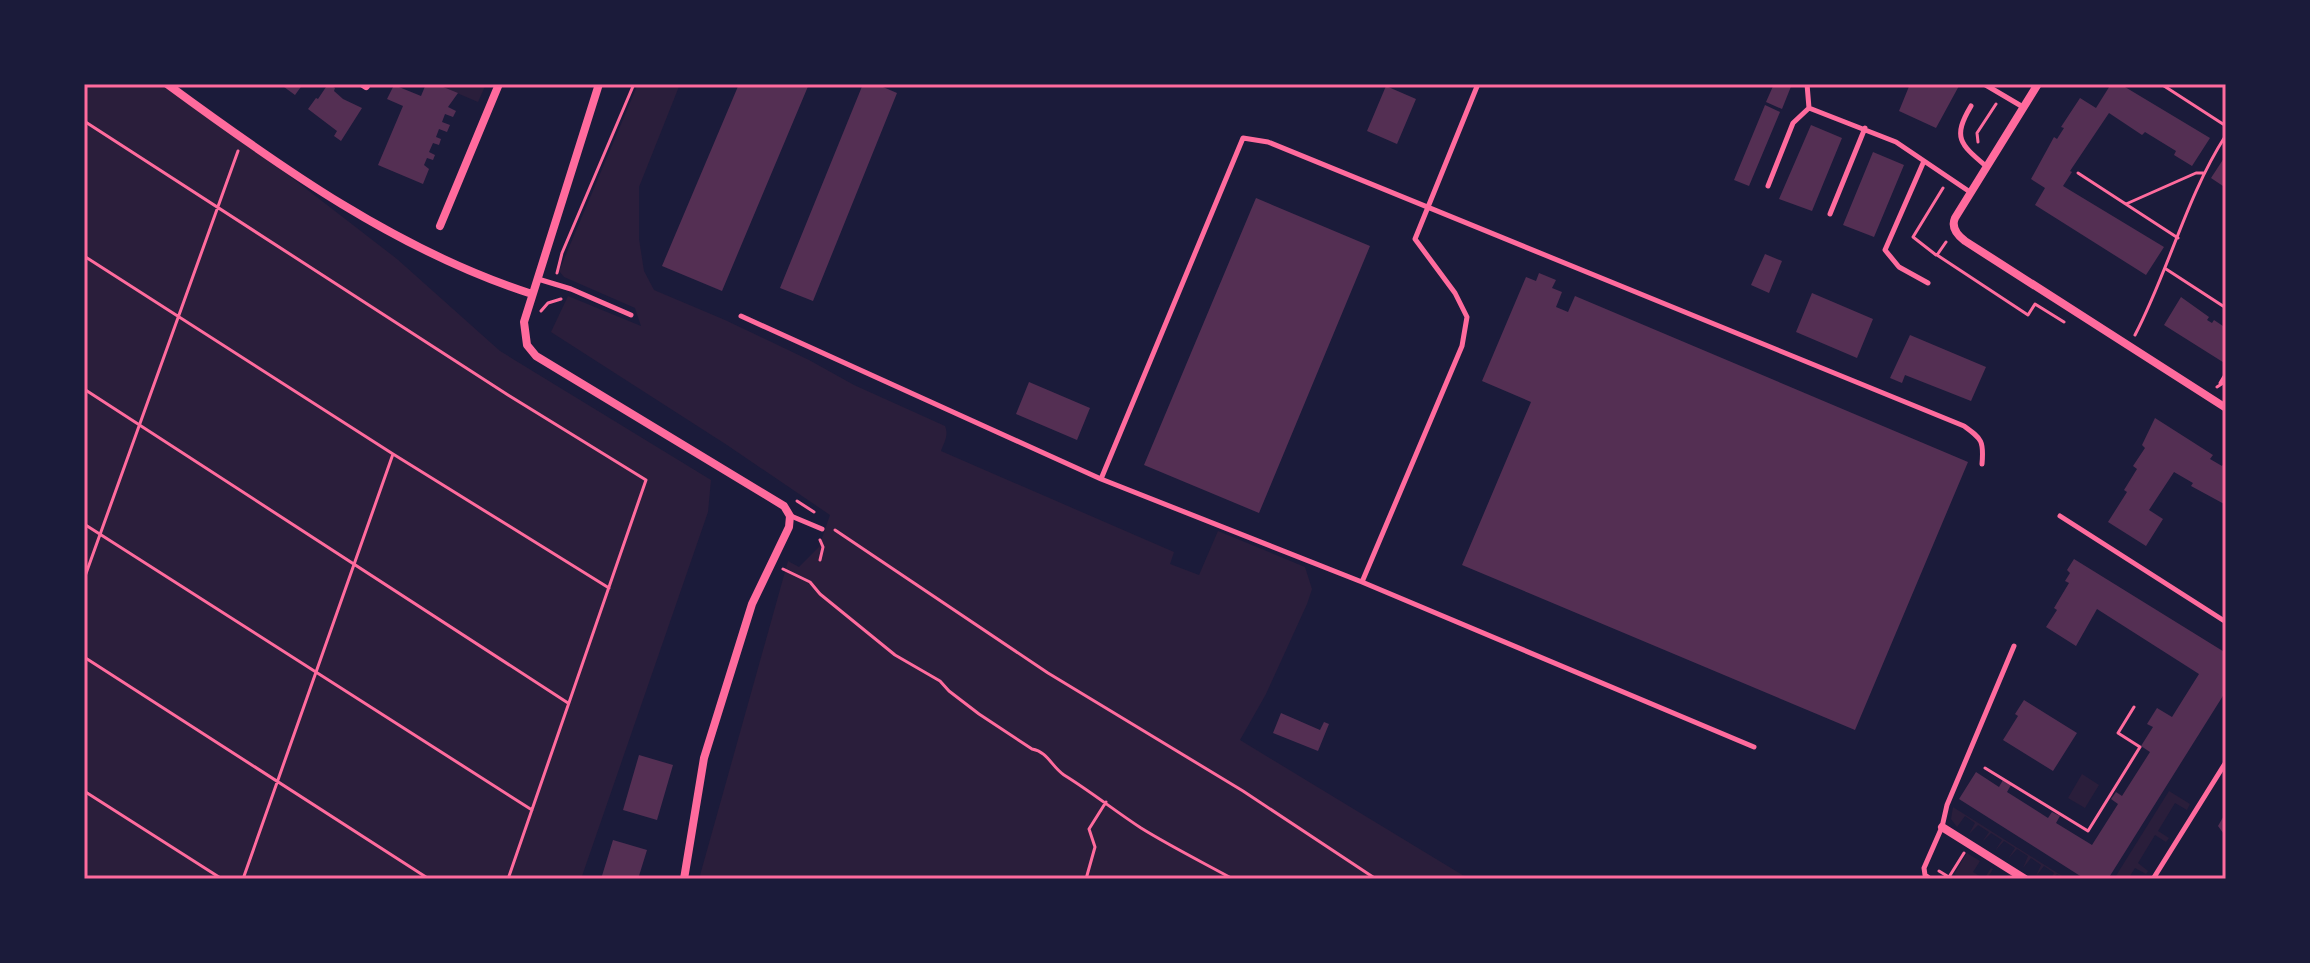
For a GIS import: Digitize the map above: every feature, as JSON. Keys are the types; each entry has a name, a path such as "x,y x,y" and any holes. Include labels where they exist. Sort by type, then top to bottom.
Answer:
{"street":[{"path":"167,84 244,141 382,229 532,294"},
{"path":"440,226 499,84"},
{"path":"599,84 524,322 527,345 536,356 784,506 790,516 789,527 752,604 704,758 684,879"},
{"path":"2038,84 1954,220 1955,230 1965,241 2168,376 2226,408"},
{"path":"1942,827 2025,879"}],"lane":[{"path":"1362,582 1462,346 1467,317 1455,293 1415,239 1478,84"},
{"path":"1807,84 1809,108"},
{"path":"1984,84 2023,108"},
{"path":"1971,106 1961,124 1961,140 1967,150 1987,167"},
{"path":"1809,108 1896,142 1970,192"},
{"path":"1768,186 1793,123 1809,108"},
{"path":"1830,214 1865,128"},
{"path":"1101,479 1243,138 1268,142 1964,426 1981,438 1982,464"},
{"path":"1924,161 1885,250 1899,267 1928,283"},
{"path":"537,279 631,315"},
{"path":"741,316 1101,479 1362,582 1754,747"},
{"path":"790,516 822,529"},
{"path":"2060,516 2226,622"},
{"path":"1931,879 1924,868 2014,646"},
{"path":"2153,879 2226,762"}],"path":[{"path":"556,285 562,253 634,84"},
{"path":"2161,84 2226,126"},
{"path":"1978,146 1977,133 1998,100"},
{"path":"84,121 494,387 646,480 508,879"},
{"path":"2133,338 2166,269 2203,173 2226,135"},
{"path":"84,579 232,163 244,141"},
{"path":"2078,173 2178,238"},
{"path":"2126,204 2196,173 2203,173"},
{"path":"1945,185 1913,236 1914,241 2028,315 2035,304"},
{"path":"1937,255 1955,230"},
{"path":"84,256 299,395 609,588"},
{"path":"2166,269 2226,308"},
{"path":"538,317 548,303 565,298"},
{"path":"2216,389 2226,373"},
{"path":"2220,383 2226,381"},
{"path":"84,389 569,703"},
{"path":"243,879 393,454"},
{"path":"84,524 532,810"},
{"path":"835,530 1048,673 1243,791 1376,879"},
{"path":"813,537 819,541"},
{"path":"778,546 780,564 785,571 810,582 820,594 895,655 940,681 979,714 1032,749 1042,751 1054,768 1138,826 1233,879"},
{"path":"84,657 429,879"},
{"path":"1985,768 2088,831 2140,747 2118,733 2134,707"},
{"path":"84,791 222,879"},
{"path":"1086,879 1095,847 1089,829 1106,802"},
{"path":"1931,879 1939,871 1951,878 1970,844"}],"shaded area":[{"path":"84,84 161,84 287,174 397,259 500,351 711,480 708,512 581,879 84,879"},
{"path":"436,84 486,84 478,102"},
{"path":"638,84 680,84 639,187 639,239 644,271 654,290 725,320 854,385 945,426 946,436 941,451 1174,552 1170,564 1199,575 1218,531 1305,567 1312,589 1307,604 1266,694 1240,740 1469,879 699,879 788,561 799,567 819,547 830,515 551,332 568,296 641,326 635,308 564,277 559,271"},
{"path":"2082,774 2099,785 2085,808 2068,798"},
{"path":"2169,791 2190,804 2187,810 2175,803 2158,831 2169,838 2166,842 2155,835 2138,863 2148,871 2146,874 2135,868 2128,879 2114,879"},
{"path":"1953,807 2067,879 2057,874 2051,879 2054,873 2044,866 2036,876 2041,865 2031,858 2023,868 2028,856 2017,849 2008,859 2015,848 2004,841 1995,851 2002,840 1991,833 1982,842 1989,832 1978,825 1969,834 1975,823 1965,816 1957,827 1951,819"},
{"path":"1967,853 1980,861 1973,872 1984,879 1961,879 1954,874"}],"building":[{"path":"280,84 303,84 295,95"},
{"path":"328,84 343,99 362,108 341,141 334,136 337,131 308,109"},
{"path":"426,84 436,84 458,93 448,107 456,111 453,117 445,114 442,122 450,125 447,132 439,129 436,137 441,139 439,145 433,143 429,152 435,155 433,160 427,158 424,165 429,169 423,184 378,165 403,106 387,99 394,85 421,96"},
{"path":"739,84 809,84 722,291 662,266"},
{"path":"863,84 876,84 897,93 813,301 780,288"},
{"path":"1774,84 1792,84 1782,109 1766,102"},
{"path":"1910,84 1960,84 1936,128 1899,111"},
{"path":"2111,84 2120,84 2210,138 2192,166 2174,155 2176,151 2145,132 2142,135 2109,113 2070,171 2063,186 2164,247 2146,275 2035,205 2045,188 2031,179 2054,137 2057,139 2080,98 2096,108"},
{"path":"1386,86 1416,99 1397,144 1367,131"},
{"path":"1765,105 1780,112 1749,186 1734,180"},
{"path":"1811,125 1842,138 1812,211 1779,199"},
{"path":"1873,152 1904,165 1874,237 1843,225"},
{"path":"2226,155 2226,188 2211,178"},
{"path":"1256,198 1370,246 1259,513 1144,465"},
{"path":"1765,254 1782,261 1769,293 1751,285"},
{"path":"1539,273 1556,280 1552,288 1562,292 1556,307 1568,312 1575,296 1968,462 1855,730 1462,565 1531,402 1482,381 1526,277 1536,281"},
{"path":"1812,293 1873,319 1857,358 1796,332"},
{"path":"2181,297 2209,317 2207,320 2212,323 2214,320 2226,328 2226,364 2164,325"},
{"path":"1910,335 1986,367 1971,401 1905,375 1902,383 1890,378"},
{"path":"1029,382 1090,408 1077,440 1016,414"},
{"path":"2155,418 2213,455 2210,459 2222,466 2226,460 2226,505 2191,486 2193,483 2174,472 2149,510 2163,519 2146,546 2108,522 2127,492 2124,490 2137,469 2133,466 2145,448 2142,445"},
{"path":"2074,559 2226,653 2226,691 2108,879 2085,879 1959,799 1976,772 1999,787 2003,780 2011,785 2007,792 2048,818 2052,812 2060,816 2056,823 2092,845 2118,804 2111,799 2116,792 2122,796 2150,752 2141,746 2153,727 2147,724 2157,708 2172,717 2199,674 2097,609 2076,646 2046,627 2069,583 2065,581 2070,573 2067,570"},
{"path":"2024,700 2077,733 2053,771 2003,740"},
{"path":"1281,713 1320,730 1324,722 1329,724 1318,751 1273,733"},
{"path":"639,755 673,765 657,820 623,810"},
{"path":"2226,812 2226,837 2218,826"},
{"path":"613,840 647,850 638,879 601,879"}]}
